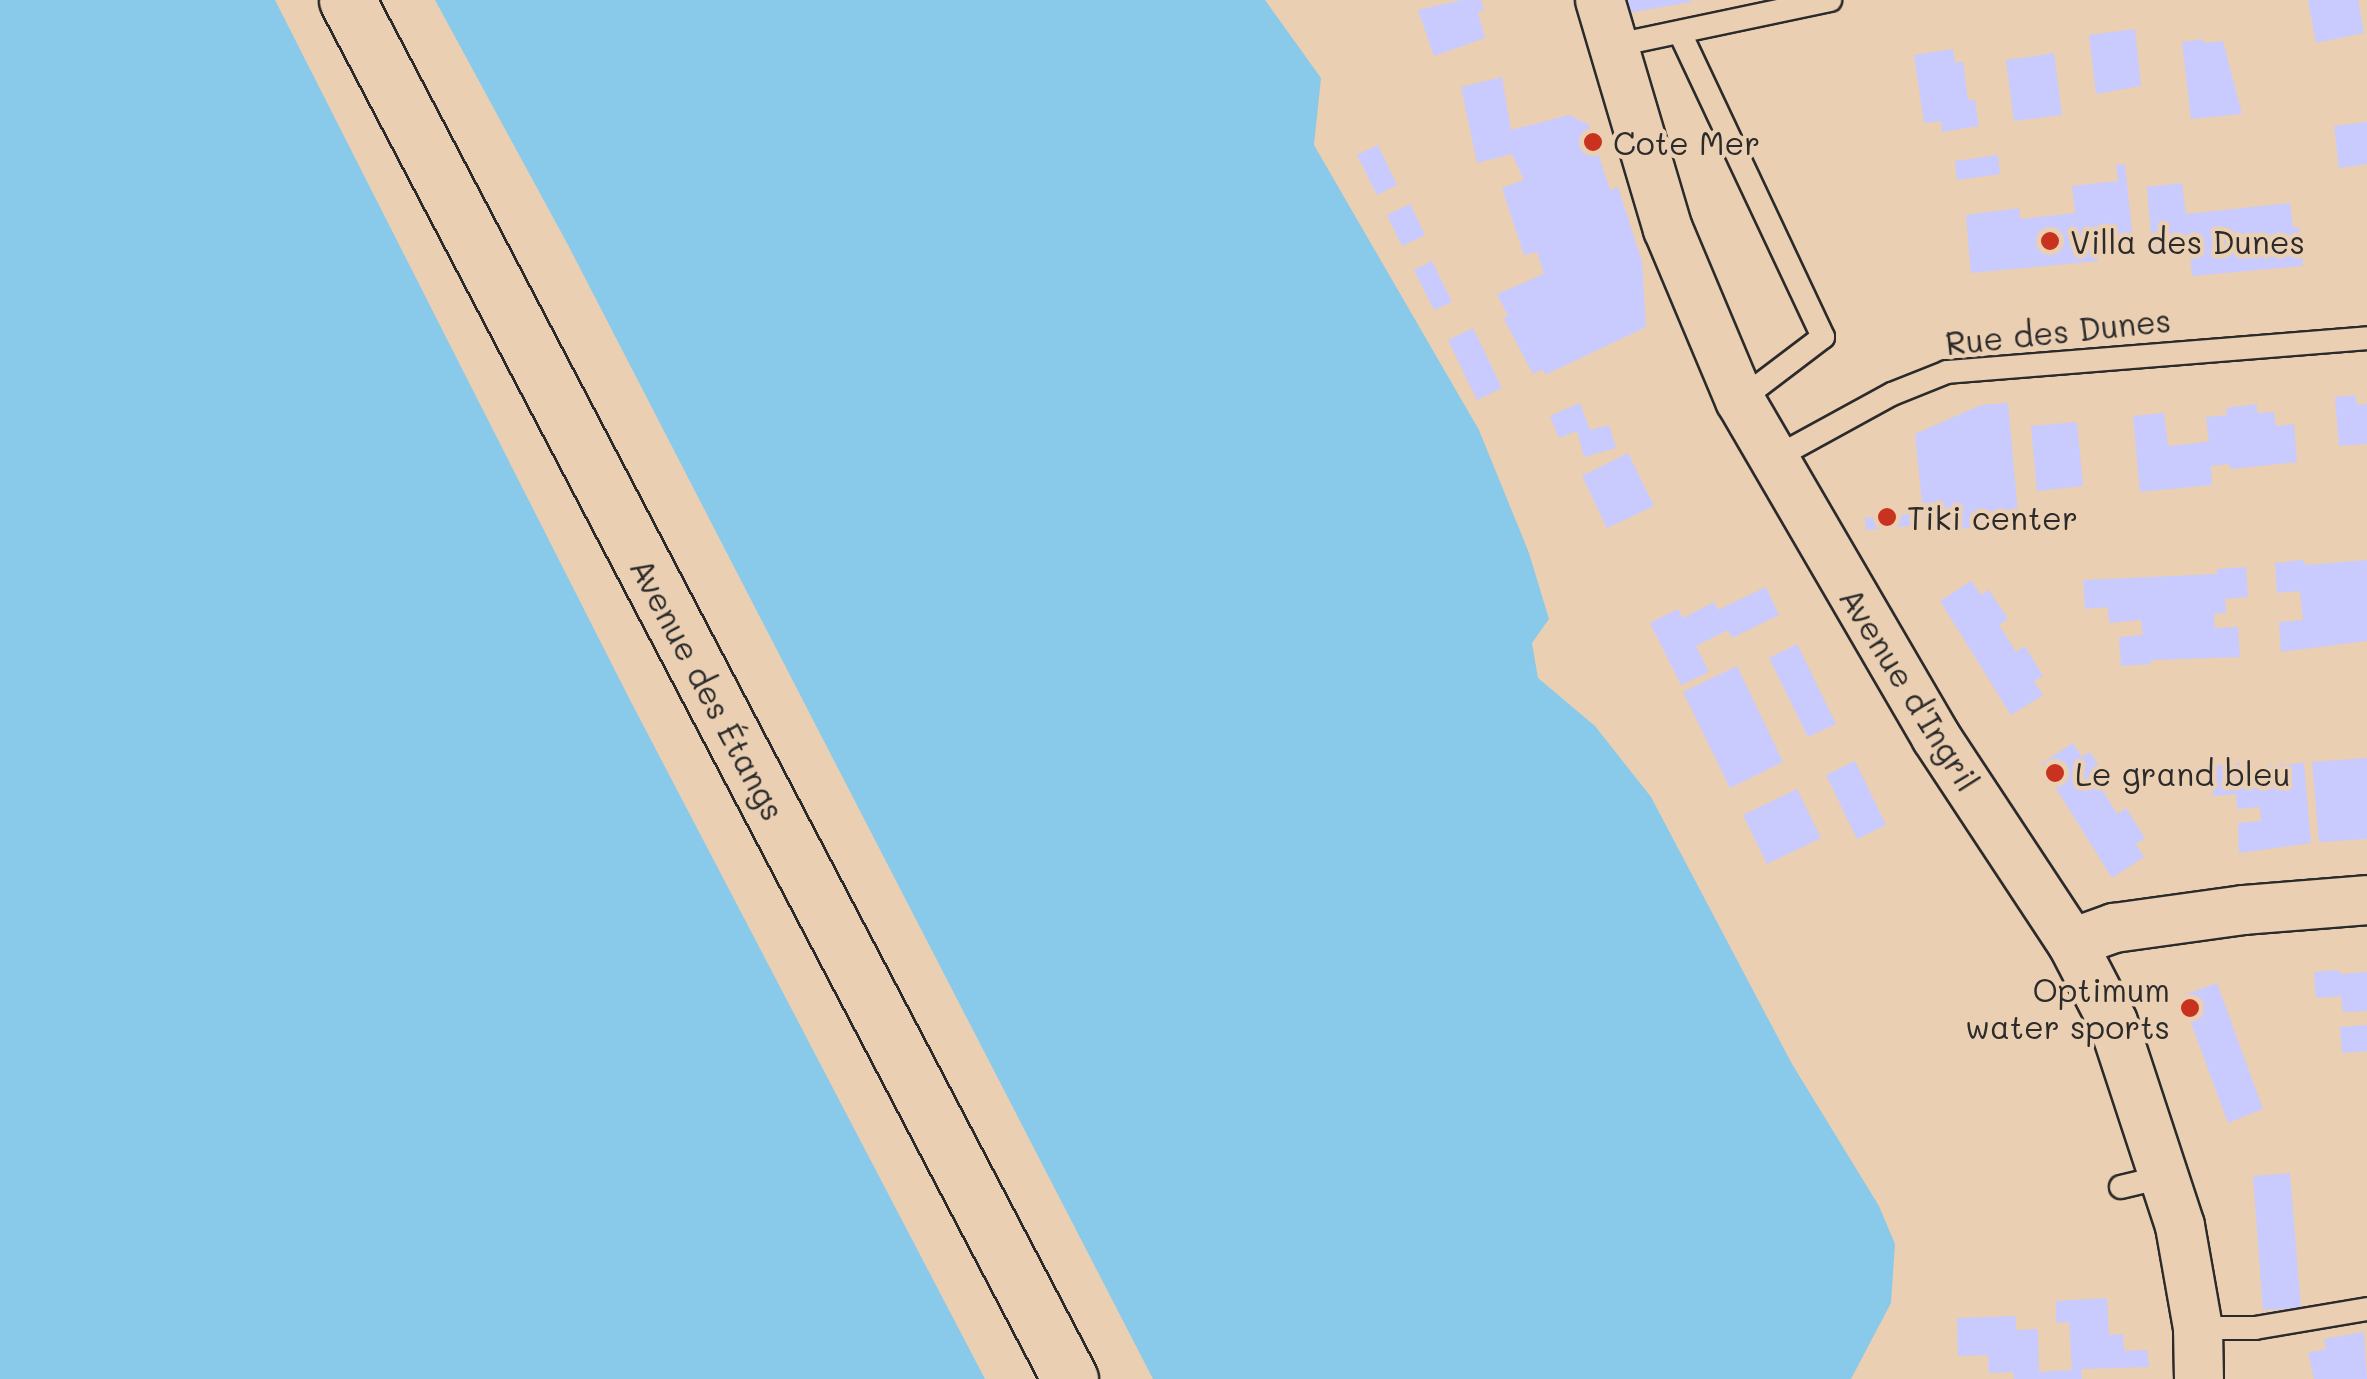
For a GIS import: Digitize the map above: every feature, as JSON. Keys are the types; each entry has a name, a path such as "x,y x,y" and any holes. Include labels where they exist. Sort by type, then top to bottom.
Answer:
{"street":[{"name":"Avenue des Étangs","path":"347,0 1070,1379"},
{"name":"Avenue d'Ingril","path":"1600,0 1668,229 1740,400 1936,737 2072,942 2113,1022 2167,1176 2180,1226 2198,1328 2199,1379"},
{"path":"2072,942 2132,926 2244,910 2367,900"}],"lane":[{"path":"1612,46 1830,0"},
{"path":"1680,33 1823,337 1740,400"},
{"name":"Rue des Dunes","path":"1775,458 1892,394 1947,372 2367,338"},
{"path":"2121,1187 2167,1176"},
{"path":"2198,1328 2255,1328 2367,1309"}],"water":[{"path":"0,0 275,0 629,698 985,1379 0,1379"},
{"path":"435,0 1265,0 1321,78 1314,145 1479,430 1529,553 1549,619 1532,643 1538,678 1595,726 1651,797 1792,1064 1879,1206 1895,1244 1891,1303 1851,1379 1153,1379 568,245"}],"building":[{"path":"1481,0 1484,10 1478,12 1485,38 1434,56 1418,10"},
{"path":"1626,0 1691,0 1691,2 1628,13"},
{"path":"2308,0 2358,0 2364,33 2316,43"},
{"path":"2135,29 2141,86 2096,94 2089,35"},
{"path":"2203,39 2203,43 2223,41 2242,114 2191,119 2182,42"},
{"path":"1953,49 1955,62 1963,62 1968,100 1975,100 1979,126 1942,132 1941,121 1924,123 1914,55"},
{"path":"2054,53 2062,115 2014,121 2006,60"},
{"path":"1502,77 1511,130 1569,115 1589,125 1610,190 1618,187 1642,262 1646,327 1545,375 1543,369 1533,374 1504,319 1508,316 1497,294 1544,274 1537,252 1524,255 1502,188 1524,180 1512,154 1477,163 1461,87"},
{"path":"2367,122 2367,164 2339,168 2334,126"},
{"path":"1378,145 1397,185 1377,195 1357,155"},
{"path":"1998,155 2000,174 1957,180 1955,161"},
{"path":"2125,164 2133,241 2097,245 2098,261 1971,273 1966,215 2019,208 2020,219 2075,213 2072,186 2118,181 2116,165"},
{"path":"2182,183 2186,214 2290,203 2293,228 2299,227 2303,266 2192,276 2190,253 2153,257 2147,187"},
{"path":"1410,204 1425,235 1402,246 1387,215"},
{"path":"1432,261 1452,302 1434,310 1414,270"},
{"path":"1473,328 1502,388 1477,400 1448,340"},
{"path":"2355,395 2357,405 2367,404 2367,444 2339,446 2335,397"},
{"path":"1580,403 1590,430 1609,425 1616,448 1584,457 1577,431 1559,438 1550,416"},
{"path":"2008,403 2019,524 1925,532 1915,434 1981,405"},
{"path":"2257,404 2257,413 2274,412 2276,426 2294,424 2297,462 2230,469 2230,464 2211,466 2212,485 2140,492 2133,416 2164,413 2168,446 2189,444 2209,441 2206,417 2227,415 2226,408"},
{"path":"2077,422 2083,486 2037,491 2031,426"},
{"path":"1628,453 1654,506 1607,528 1582,476"},
{"path":"1911,514 1912,526 1866,530 1865,518"},
{"path":"2304,560 2305,565 2367,560 2367,641 2281,652 2279,622 2303,620 2300,591 2277,593 2275,563"},
{"path":"2246,567 2248,597 2225,599 2226,613 2214,614 2215,628 2238,627 2240,657 2151,660 2151,664 2121,666 2119,637 2143,635 2141,620 2109,623 2108,607 2085,609 2083,580 2217,574 2217,569"},
{"path":"1971,581 1981,595 1989,590 2008,619 1999,625 2016,652 2025,646 2043,676 2034,681 2043,695 2011,715 1940,601"},
{"path":"1766,587 1779,615 1732,638 1728,630 1696,646 1709,672 1681,685 1650,623 1678,609 1683,618 1714,602 1718,610"},
{"path":"1797,644 1836,724 1808,737 1769,658"},
{"path":"1737,666 1783,762 1730,788 1683,692"},
{"path":"2073,743 2082,757 2090,752 2109,781 2100,786 2117,814 2126,808 2145,838 2136,844 2144,857 2112,878 2041,764"},
{"path":"2367,758 2367,839 2319,842 2312,762"},
{"path":"1855,761 1886,825 1857,839 1826,775"},
{"path":"2240,763 2241,767 2304,763 2311,843 2239,853 2238,823 2261,821 2260,807 2237,809 2236,794 2213,796 2210,766"},
{"path":"1797,789 1821,838 1767,864 1743,815"},
{"path":"2339,970 2340,974 2367,972 2367,1011 2343,1012 2341,996 2316,998 2314,972"},
{"path":"2217,983 2263,1109 2228,1123 2181,996"},
{"path":"2367,1025 2367,1051 2342,1053 2340,1027"},
{"path":"2290,1173 2301,1308 2263,1310 2253,1176"},
{"path":"2107,1298 2109,1335 2123,1334 2124,1351 2147,1350 2149,1367 2081,1369 2082,1379 2014,1379 2013,1372 1989,1373 1988,1355 1958,1356 1957,1318 2016,1316 2016,1330 2038,1329 2039,1372 2072,1370 2069,1322 2056,1323 2056,1301"},
{"path":"2364,1332 2367,1379 2314,1379 2308,1353 2326,1349 2324,1339"}],"place":[{"name":"Cote Mer","path":"1593,142"},
{"name":"Villa des Dunes","path":"2050,241"},
{"name":"Tiki center","path":"1887,517"},
{"name":"Le grand bleu","path":"2055,773"},
{"name":"Optimum water sports","path":"2190,1008"}]}
